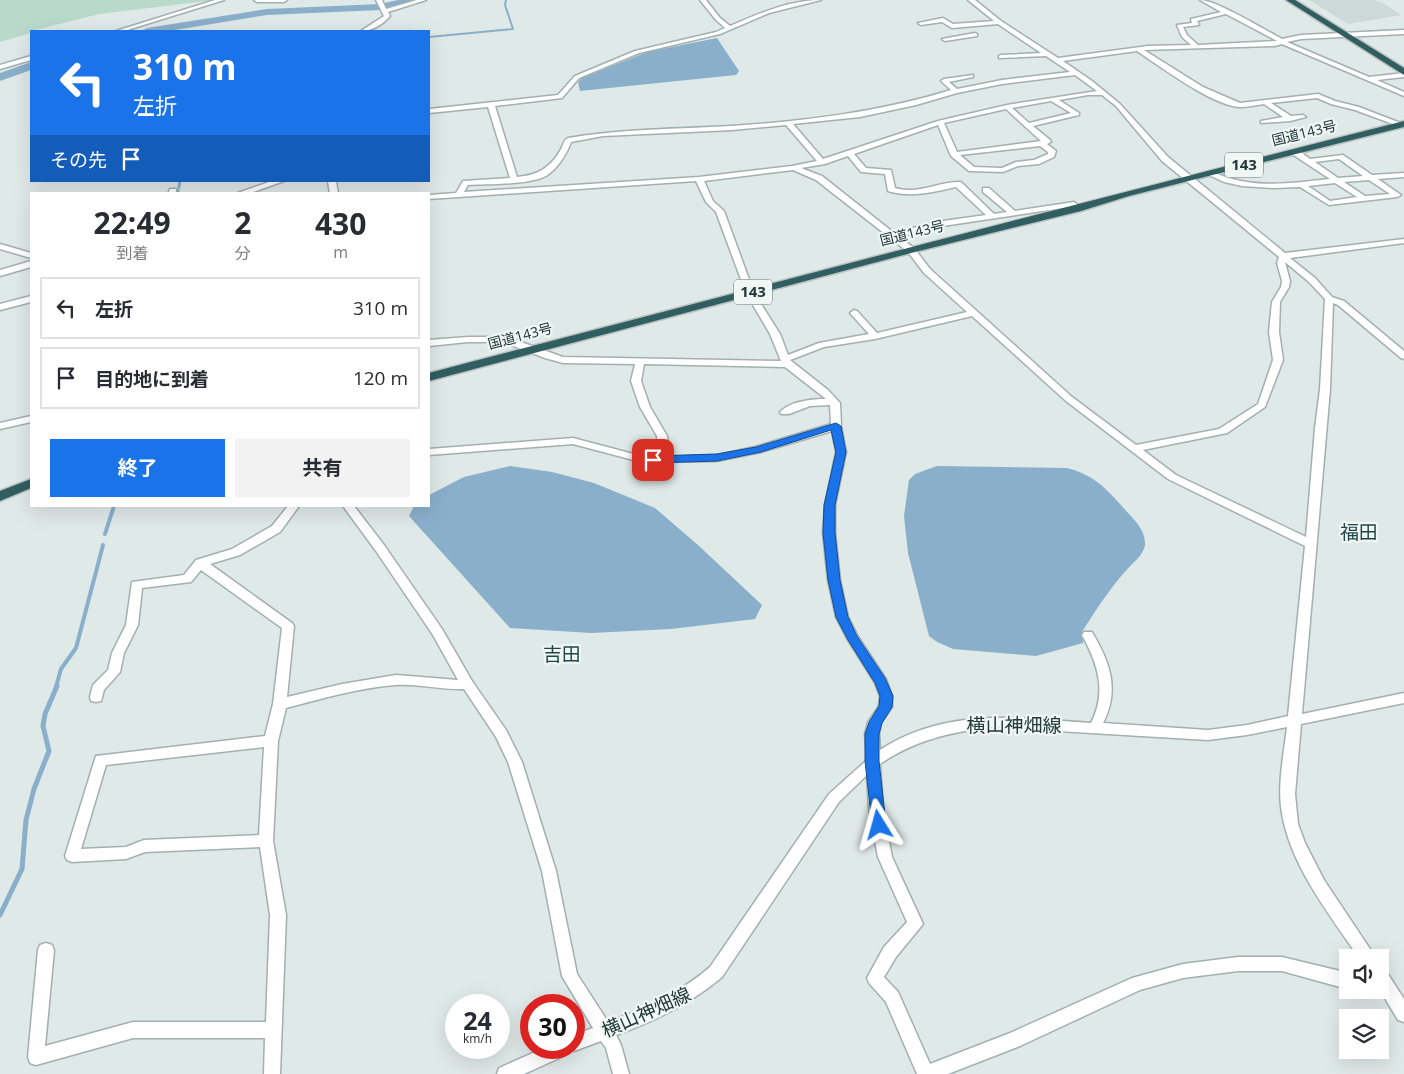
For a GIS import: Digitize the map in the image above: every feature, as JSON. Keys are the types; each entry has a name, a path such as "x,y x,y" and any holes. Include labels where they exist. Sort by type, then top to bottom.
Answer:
{"highway":[{"path":"1290,0 1404,66"},
{"path":"1298,0 1352,35 1404,73"},
{"name":"国道143号","path":"430,377 911,250 1077,209 1126,194 1189,180 1403,124"},
{"path":"0,496 30,483"}],"street":[{"path":"122,30 221,0"},
{"path":"257,0 284,0"},
{"path":"366,30 387,16 379,0"},
{"path":"385,10 423,0"},
{"path":"703,0 718,19 729,28"},
{"path":"430,111 560,97 570,83 586,72 642,51 699,38 767,12 818,0"},
{"path":"971,0 999,22 1102,92 1125,112 1165,159 1189,180 1312,280 1329,299 1341,303 1404,356"},
{"path":"1203,0 1281,41 1404,94"},
{"path":"1196,46 1184,36 1178,26 1196,24 1193,20 1228,12"},
{"path":"921,23 943,20 952,26"},
{"path":"955,38 943,27 999,22"},
{"path":"1057,60 1138,49 1275,44 1301,37 1404,32"},
{"path":"945,39 975,35"},
{"path":"1138,49 1217,96 1240,105 1318,96 1333,103 1357,108 1403,124"},
{"path":"1001,57 1048,54"},
{"path":"0,68 30,58"},
{"path":"458,196 466,183 514,179 543,174 566,150 568,140 603,134 789,124 880,112 956,91 1002,82 1076,73"},
{"path":"1368,79 1404,73"},
{"path":"956,91 944,80 971,76"},
{"path":"430,198 699,179 792,168 822,162 940,122 1007,107 1102,92"},
{"path":"1028,125 1077,114 1052,99"},
{"path":"1265,102 1290,119"},
{"path":"490,105 514,179"},
{"path":"954,154 1047,142 1007,107"},
{"path":"1263,122 1303,117"},
{"path":"940,122 954,154 972,170 1003,170 1016,164 1036,162 1051,155 1052,151 1043,144"},
{"path":"789,124 822,162"},
{"path":"1295,152 1364,199"},
{"path":"849,153 864,170 888,172 891,189 897,191 926,190 958,184 992,216"},
{"path":"1302,185 1328,203 1397,195 1340,157 1310,161"},
{"path":"792,168 819,178 911,250 928,271 1069,400 1172,477 1311,544"},
{"path":"1211,174 1223,180 1257,185 1290,186 1371,177 1404,176"},
{"path":"699,179 710,202 720,211 750,293 775,334 786,362 825,392 835,403 836,426 841,452 830,505 829,533 834,580 842,617 852,637 881,682 886,696 886,707 875,722 872,734 876,809 885,857 915,924 890,952 875,978 892,997 926,1074 1014,1040 1138,983 1183,971 1238,964 1282,964 1339,979"},
{"path":"245,192 277,182"},
{"path":"986,190 1012,212"},
{"path":"892,236 925,228 934,223 1071,204 1077,209"},
{"path":"1283,256 1404,241"},
{"path":"0,246 30,256"},
{"path":"1135,448 1223,431 1262,405 1278,360 1274,332 1276,302 1285,287 1286,281 1281,263 1283,256"},
{"path":"0,274 30,264"},
{"path":"0,307 30,299"},
{"path":"1329,299 1325,389 1294,721 1288,806 1296,841 1306,862 1362,949"},
{"path":"854,313 875,336"},
{"path":"430,343 494,339 509,341 552,358 563,360 640,363 786,362 822,345 875,336 973,313"},
{"path":"640,363 636,381 645,407 662,436 664,460"},
{"path":"785,412 793,407 804,405 835,403"},
{"path":"0,426 30,418"},
{"path":"430,452 573,441 641,459 717,458 757,450 836,426"},
{"path":"96,697 98,688 114,672 118,654 132,625 136,585 187,579 200,564 236,552 276,529 293,507"},
{"path":"349,507 380,548 438,632 467,684 501,734 515,762 549,871 570,976 613,1045 620,1074"},
{"path":"200,564 288,626 280,704 271,741 266,841 278,915 272,1074"},
{"path":"1088,635 1101,657 1106,680 1106,704 1095,727"},
{"path":"280,704 342,689 396,680 450,685 467,684"},
{"name":"横山神畑線","path":"585,1039 647,1016 699,989 716,972 834,798 854,776 872,761 915,737 961,724 992,722 1208,735 1232,733 1404,698"},
{"path":"266,841 144,846 126,853 72,856 101,760 271,741"},
{"path":"46,950 36,1057 133,1030 273,1030"},
{"path":"1389,990 1404,1014"},
{"path":"505,1074 538,1059"}],"shaded area":[{"path":"1309,0 1373,0 1381,2 1401,15 1348,24"}],"green space":[{"path":"0,0 215,0 99,14 30,30 30,33 0,42"}],"water":[{"path":"717,38 739,71 736,75 580,91 578,82 582,78 647,52"},
{"path":"510,466 552,472 594,483 655,508 762,605 755,619 671,629 591,633 510,628 409,516 414,507 430,507 430,494 464,477"},
{"path":"937,466 1067,468 1090,477 1103,486 1137,523 1145,539 1143,550 1111,588 1093,614 1082,632 1083,643 1036,656 953,649 929,636 908,553 904,516 909,480 915,474"}],"waterway":[{"path":"154,30 267,12 380,7 395,5 407,0"},
{"path":"430,37 513,29 505,5 506,0"},
{"path":"0,77 30,66"},
{"path":"179,187 180,182"},
{"path":"105,534 114,507"},
{"path":"56,687 61,669 76,648 103,545"},
{"path":"0,915 22,869 26,820 34,789 49,751 43,726 45,714 57,686"}],"district":[{"name":"福田","path":"1359,532"},
{"name":"吉田","path":"562,654"}],"route":[{"path":"653,460 717,458 757,450 836,426 841,452 839,470 830,505 829,533 834,580 842,617 852,637 881,682 886,696 886,707 875,722 872,734 872,761 879,825"}]}
